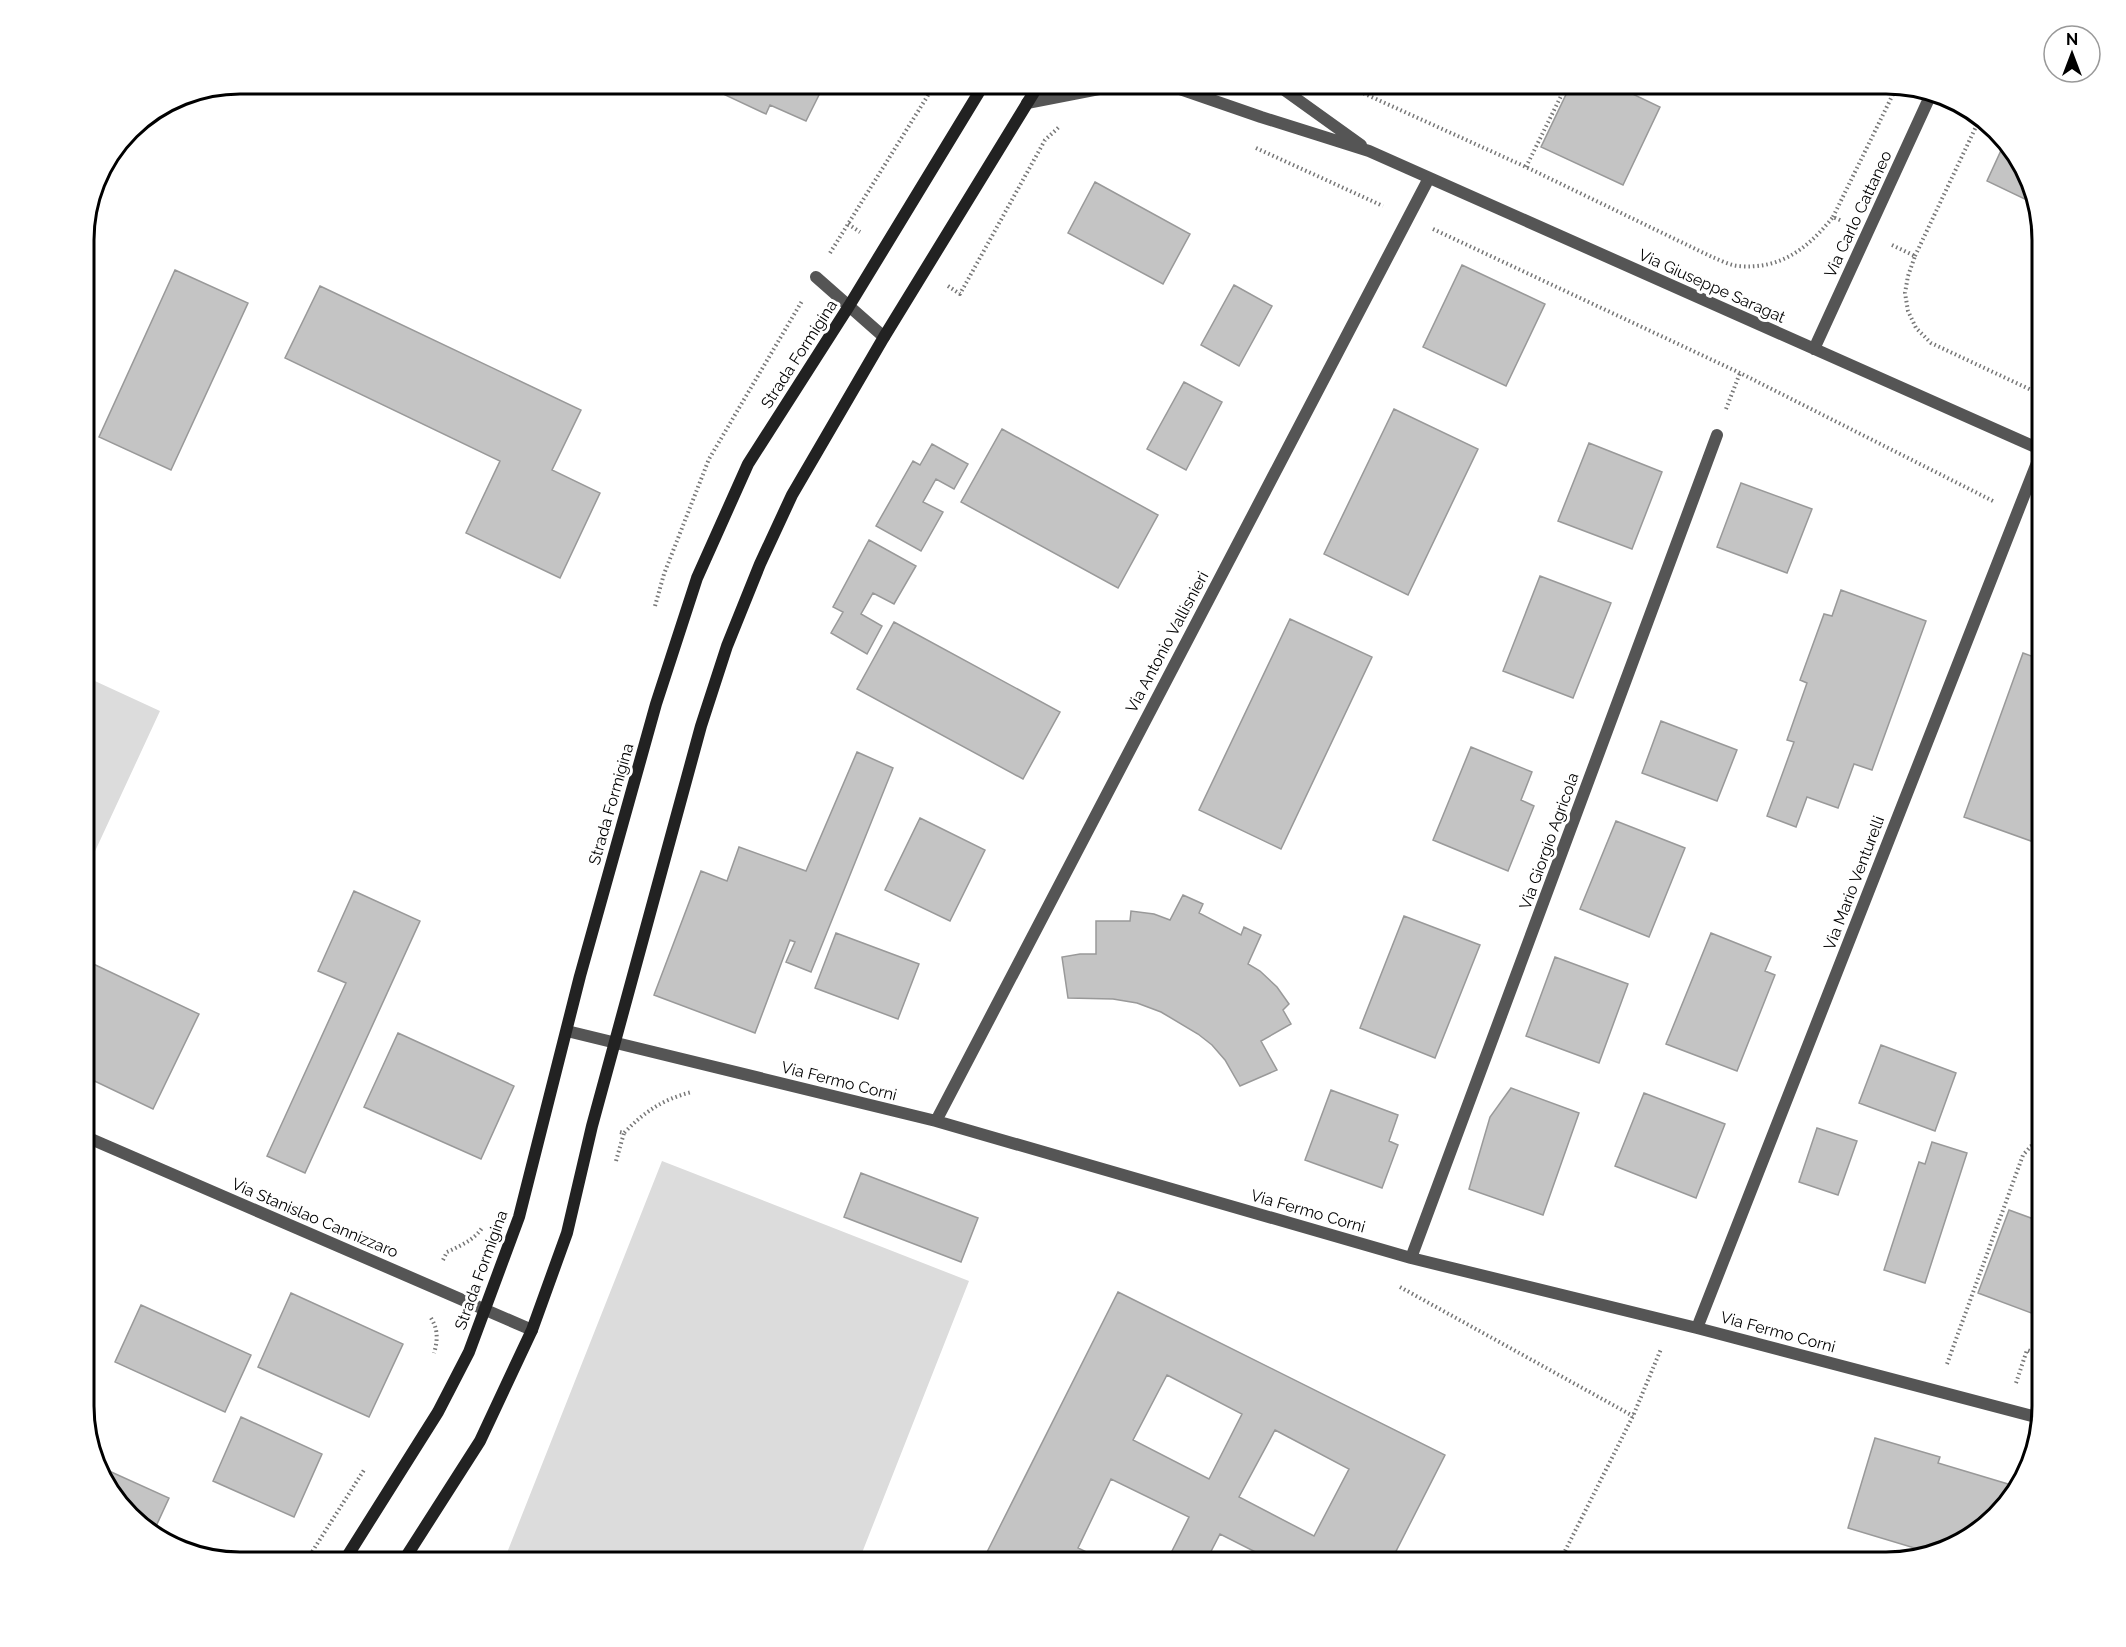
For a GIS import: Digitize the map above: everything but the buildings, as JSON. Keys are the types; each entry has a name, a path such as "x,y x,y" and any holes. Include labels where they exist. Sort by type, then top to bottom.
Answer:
{"street":[{"name":"Strada Formigina","path":"349,1552 438,1412 468,1352 519,1217 580,976 656,704 697,578 748,464 849,306 978,94"},
{"path":"409,1552 480,1441 532,1330 567,1233 592,1126 701,726 726,646 760,564 792,495 884,338 1033,94"},
{"name":"Via Giuseppe Saragat","path":"1027,103 1073,94"},
{"name":"Via Giuseppe Saragat","path":"1194,94 1369,151 2032,446"},
{"name":"Via Giuseppe Saragat","path":"1290,94 1369,151"},
{"name":"Via Carlo Cattaneo","path":"1814,350 1928,101"},
{"name":"Via Antonio Vallisnieri","path":"936,1121 1429,178"},
{"path":"816,277 884,338"},
{"name":"Via Giorgio Agricola","path":"1412,1258 1717,435"},
{"name":"Via Mario Venturelli","path":"1697,1328 2032,475"},
{"name":"Via Fermo Corni","path":"567,1031 936,1121 1412,1258 1697,1328 2031,1416"},
{"name":"Via Stanislao Cannizzaro","path":"95,1141 532,1330"}],"path":[{"path":"1365,94 1526,167 1712,257 1736,266 1777,263 1796,253 1816,238 1833,217 1893,95"},
{"path":"1526,167 1562,94"},
{"path":"960,294 1045,140 1061,125"},
{"path":"1976,127 1915,256 1905,293 1908,311 1916,328 1931,343 2032,390"},
{"path":"1246,144 1740,373 2017,513"},
{"path":"1833,217 1915,256"},
{"path":"1717,435 1740,373"},
{"path":"592,1126 624,1133 645,1112 681,1095 703,1090"},
{"path":"1946,1368 2019,1165 2031,1145"},
{"path":"1398,1286 1633,1416"},
{"path":"1565,1552 1633,1416 1671,1322"},
{"path":"2014,1387 2026,1350 2032,1352"}],"shaded area":[{"path":"95,681 160,711 95,851"},
{"path":"662,1161 969,1281 862,1552 507,1552"}]}
